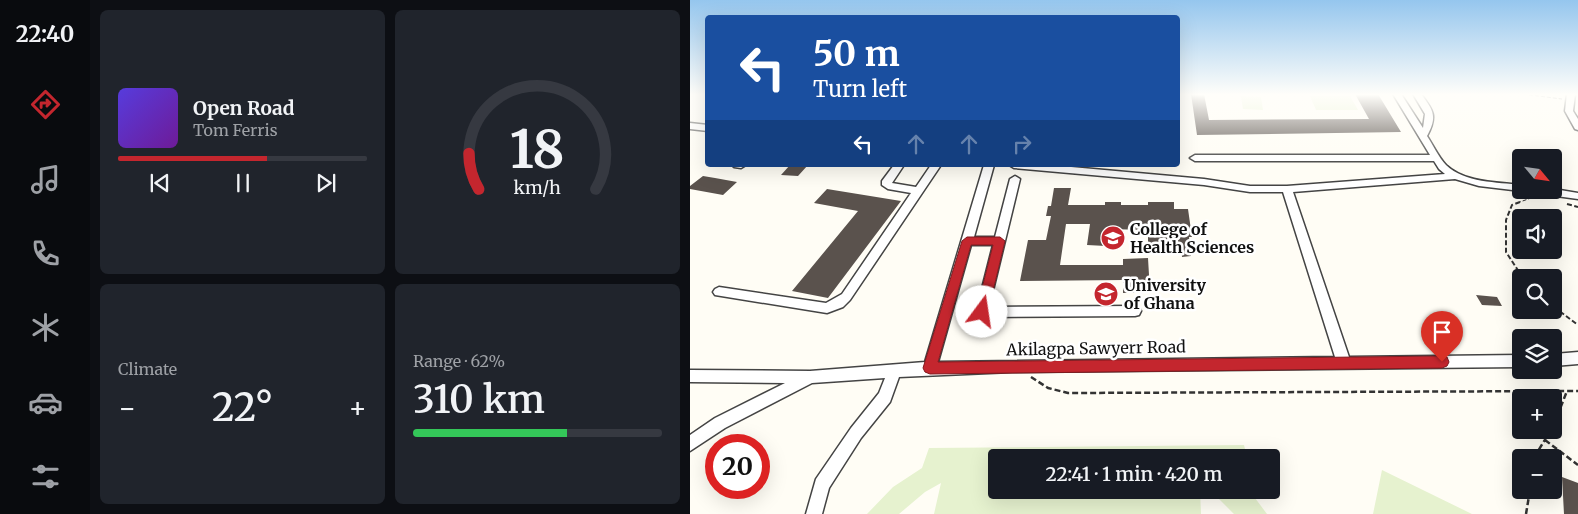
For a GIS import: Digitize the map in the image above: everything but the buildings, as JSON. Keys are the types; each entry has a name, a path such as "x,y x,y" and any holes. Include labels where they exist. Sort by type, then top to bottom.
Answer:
{"street":[{"path":"1412,118 1442,167 1454,176 1478,183 1512,187"},
{"path":"1423,136 1430,124 1430,118"},
{"path":"690,126 705,128"},
{"path":"1195,158 1437,158"},
{"path":"898,167 887,181 887,185 919,191"},
{"path":"719,292 828,308 839,303 846,297 935,167"},
{"path":"930,368 988,167"},
{"path":"1036,167 1204,182 1250,189 1287,189 1454,176"},
{"path":"1015,179 982,312 1135,311"},
{"path":"1287,189 1344,363"},
{"path":"1562,195 1578,196"},
{"path":"967,241 1000,241"},
{"path":"1562,359 1578,358"},
{"name":"Akilagpa Sawyerr Road","path":"690,444 720,423 811,376 930,368 1012,366 1512,361"},
{"path":"814,514 822,485 856,433 885,397 894,370"},
{"path":"690,376 811,376"}],"path":[{"path":"1517,269 1506,252 1506,220 1512,205 1524,199"},
{"path":"1562,313 1578,325"},
{"path":"1012,366 1048,388 1068,393 1578,391"},
{"path":"1562,404 1567,391"},
{"path":"1540,449 1545,440 1578,465"},
{"path":"1526,514 1528,499"}],"green space":[{"path":"1244,445 1245,449 988,449 988,499 1200,499 1201,514 934,514 941,483 925,492 899,514 867,514 893,487 922,468 929,448"},
{"path":"1382,470 1472,514 1373,514"},
{"path":"1219,499 1256,499 1267,514 1234,514"}],"place":[{"name":"College of Health Sciences","path":"1113,238"},
{"name":"University of Ghana","path":"1106,294"}],"route":[{"path":"982,312 1000,241 967,241 930,368 1442,362"}]}
